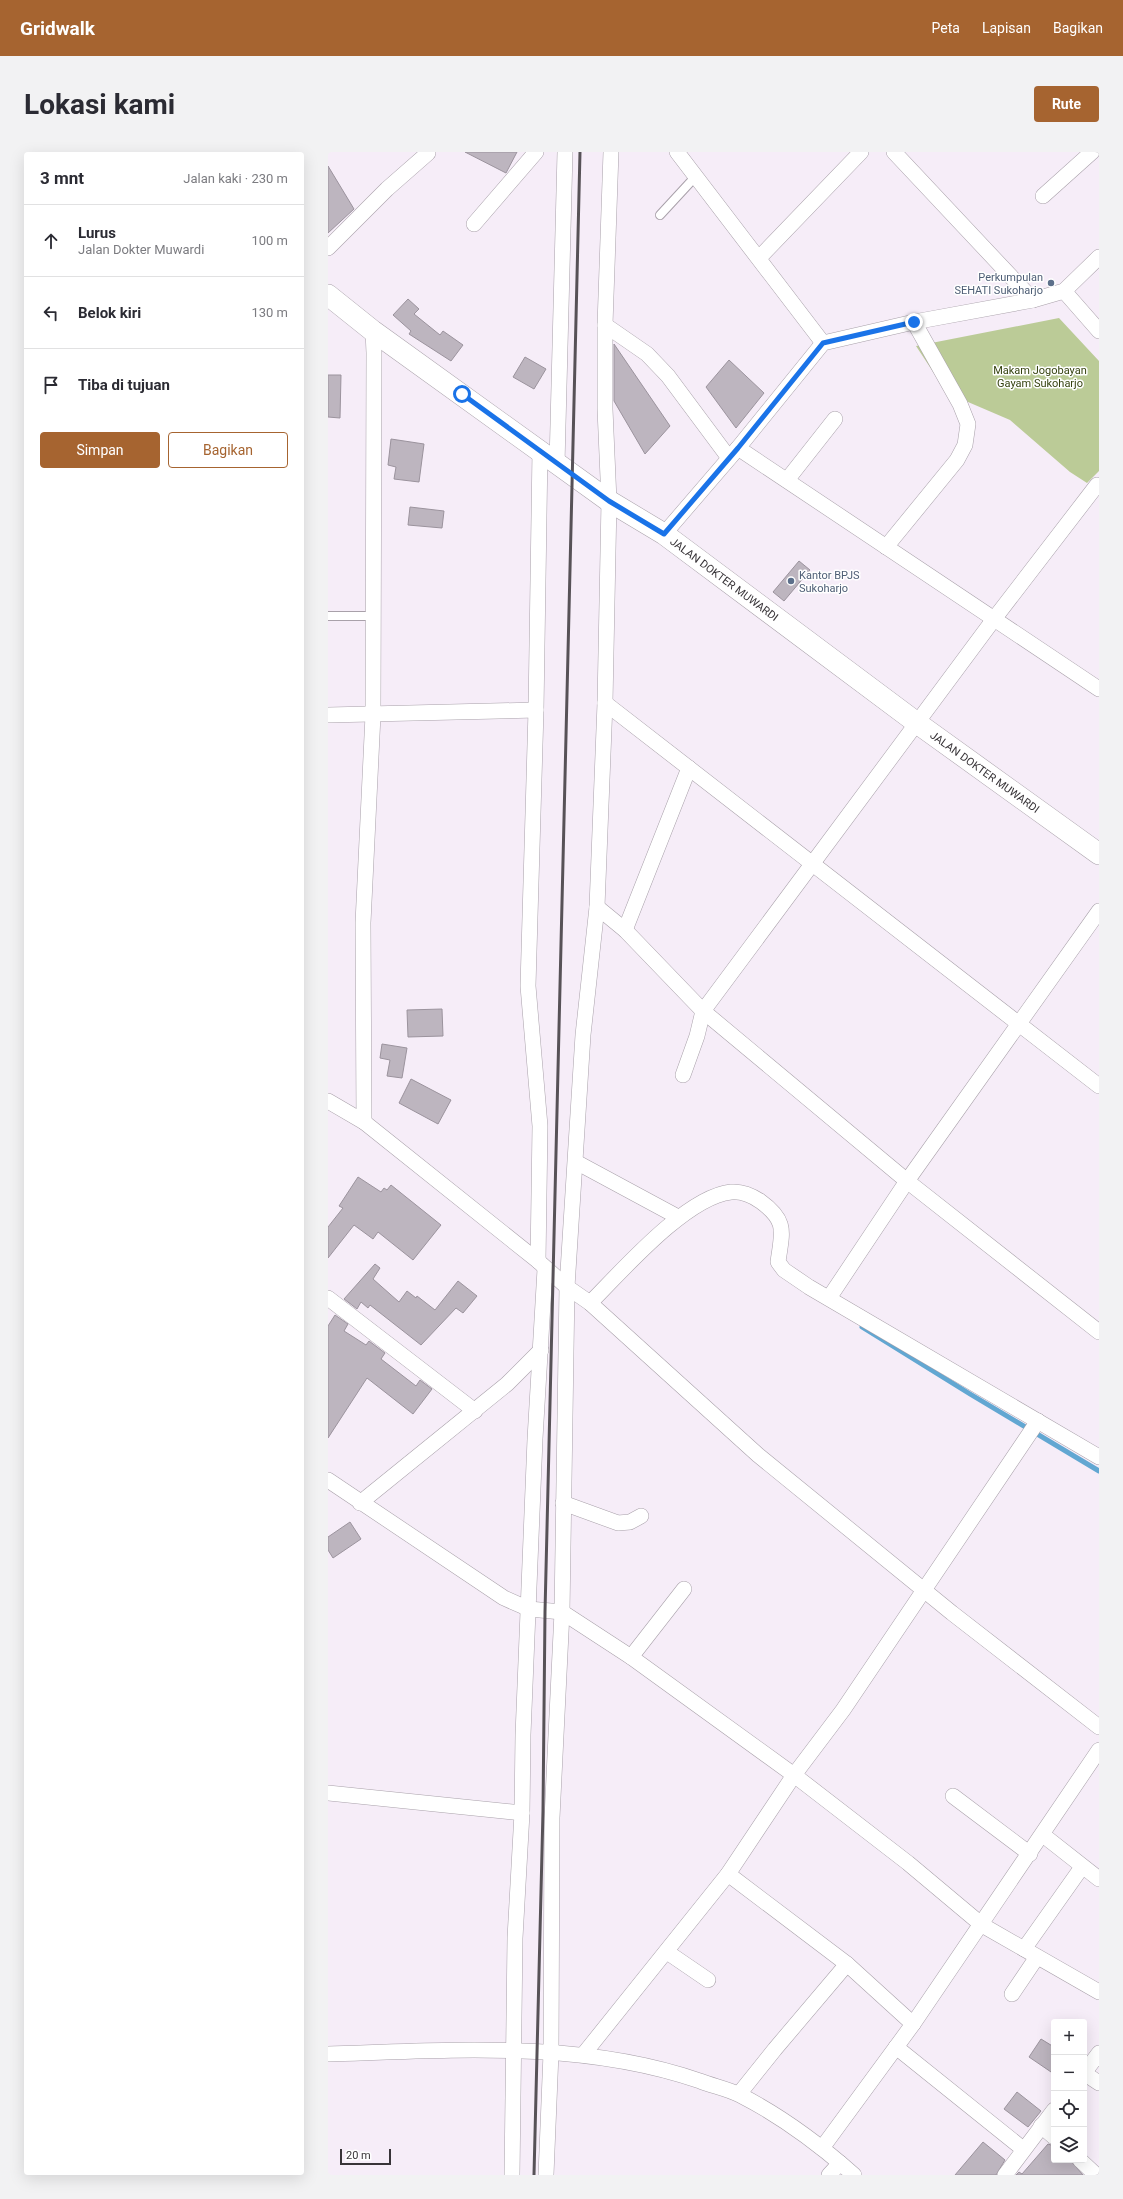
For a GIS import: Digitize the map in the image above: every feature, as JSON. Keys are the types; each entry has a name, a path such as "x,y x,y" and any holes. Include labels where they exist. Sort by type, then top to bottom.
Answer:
{"main road":[{"name":"JALAN DOKTER MUWARDI","path":"328,295 373,331 609,501 664,534 917,723 1099,854"}],"street":[{"path":"474,224 536,152"},
{"path":"546,2175 551,2053 552,1818 562,1612 567,1287 583,1035 598,907 605,703 609,501 605,409 605,325 611,152"},
{"path":"677,152 823,343"},
{"path":"758,258 861,152"},
{"path":"894,152 1033,300"},
{"path":"1043,196 1092,152"},
{"path":"328,248 387,189 428,153"},
{"path":"557,464 562,154"},
{"path":"664,534 734,453 823,343 914,322 1033,300 1064,291 1099,257"},
{"path":"1064,291 1099,331"},
{"path":"886,547 957,460 965,445 968,424 960,404 914,322"},
{"path":"605,325 647,354 668,376 734,453 787,480 1099,689"},
{"path":"364,1122 363,923 373,715 373,331"},
{"path":"787,480 835,419"},
{"path":"512,2175 515,1938 522,1813 540,1350 540,1126 528,986 536,710 540,451"},
{"path":"683,1075 697,1036 703,1011 994,619 1097,485"},
{"path":"605,703 1099,1086"},
{"path":"328,715 536,710"},
{"path":"625,930 689,768"},
{"path":"598,907 625,930 703,1011 907,1181 1099,1332"},
{"path":"829,1298 907,1181 1099,911"},
{"path":"328,1101 364,1122 567,1287 590,1302 758,1455 952,1613 1099,1727"},
{"path":"576,1162 678,1218"},
{"path":"590,1302 678,1218 704,1200 732,1192 744,1193 754,1197 770,1210 780,1224 783,1233 778,1262 780,1266 797,1280 829,1298 1033,1427 1099,1457"},
{"path":"328,1298 475,1411"},
{"path":"360,1503 508,1384 540,1350"},
{"path":"583,2055 728,1874 794,1775 843,1710 925,1590 1033,1427"},
{"path":"328,1480 360,1503 504,1598 529,1609 562,1612 630,1657 794,1775 908,1864 982,1925 1099,1992"},
{"path":"563,1503 618,1523 630,1522 641,1516"},
{"path":"630,1657 684,1589"},
{"path":"822,2148 913,2024 982,1925 1099,1750"},
{"path":"328,1793 522,1813"},
{"path":"953,1796 1030,1854"},
{"path":"1043,1835 1099,1879"},
{"path":"1024,1949 1082,1867"},
{"path":"728,1874 847,1964 913,2024"},
{"path":"667,1952 708,1980"},
{"path":"1012,1994 1037,1957"},
{"path":"740,2094 775,2049 847,1964"},
{"path":"896,2047 1023,2149"},
{"path":"328,2054 514,2050 583,2055 665,2069 740,2094 822,2148 854,2175"},
{"path":"1087,2069 1099,2053"},
{"path":"1087,2075 1099,2083"},
{"path":"1005,2175 1023,2149 1051,2114"},
{"path":"1041,2126 1051,2134"},
{"path":"829,2175 840,2163"},
{"path":"1083,2163 1096,2175"}],"lane":[{"path":"660,215 696,176"},
{"path":"328,616 374,616"}],"green space":[{"name":"Makam Jogobayan Gayam Sukoharjo","path":"1059,318 1099,361 1099,471 1087,483 1070,472 1010,420 947,393 916,346"}],"building":[{"path":"465,152 517,152 506,173"},
{"path":"328,166 354,209 328,233"},
{"path":"408,299 419,309 414,314 440,335 443,331 463,345 451,361 409,334 411,331 393,315"},
{"path":"614,344 670,426 645,454 614,401"},
{"path":"525,357 546,369 534,389 513,377"},
{"path":"729,360 764,393 736,428 706,387"},
{"path":"328,375 341,375 340,418 328,417"},
{"path":"391,439 424,444 419,482 394,479 396,467 388,465"},
{"path":"410,507 444,511 442,528 408,525"},
{"name":"Kantor BPJS Sukoharjo","path":"799,561 810,570 784,601 773,592"},
{"path":"442,1009 443,1036 408,1037 407,1010"},
{"path":"382,1044 407,1048 402,1078 387,1076 390,1060 380,1058"},
{"path":"411,1079 451,1100 438,1124 399,1103"},
{"path":"358,1177 381,1192 384,1188 387,1190 391,1185 441,1225 413,1260 378,1232 373,1239 354,1225 328,1258 328,1227 343,1208 339,1206"},
{"path":"375,1264 380,1268 373,1279 399,1302 407,1291 416,1298 417,1296 435,1310 458,1281 477,1296 463,1313 456,1308 421,1345 370,1305 368,1308 361,1302 357,1309 344,1299"},
{"path":"335,1315 348,1324 344,1331 366,1345 369,1341 385,1353 381,1359 416,1386 420,1380 432,1389 413,1414 367,1378 328,1438 328,1326"},
{"path":"350,1522 361,1539 333,1558 328,1550 328,1537"},
{"path":"1041,2039 1051,2045 1051,2072 1029,2057"},
{"path":"1017,2092 1041,2111 1028,2127 1004,2109"},
{"path":"983,2142 1005,2160 996,2175 955,2175"},
{"path":"1048,2144 1051,2145 1051,2163 1073,2163 1083,2175 1016,2175 1019,2172 1022,2174"}],"waterway":[{"path":"862,1327 1099,1471"}],"railway":[{"path":"534,2175 543,1811 545,1612 580,152"}],"place":[{"name":"Perkumpulan SEHATI Sukoharjo","path":"1051,283"},
{"name":"Kantor BPJS Sukoharjo","path":"791,581"}],"route":[{"path":"462,394 609,501 664,534 738,448 823,343 914,322"}]}
